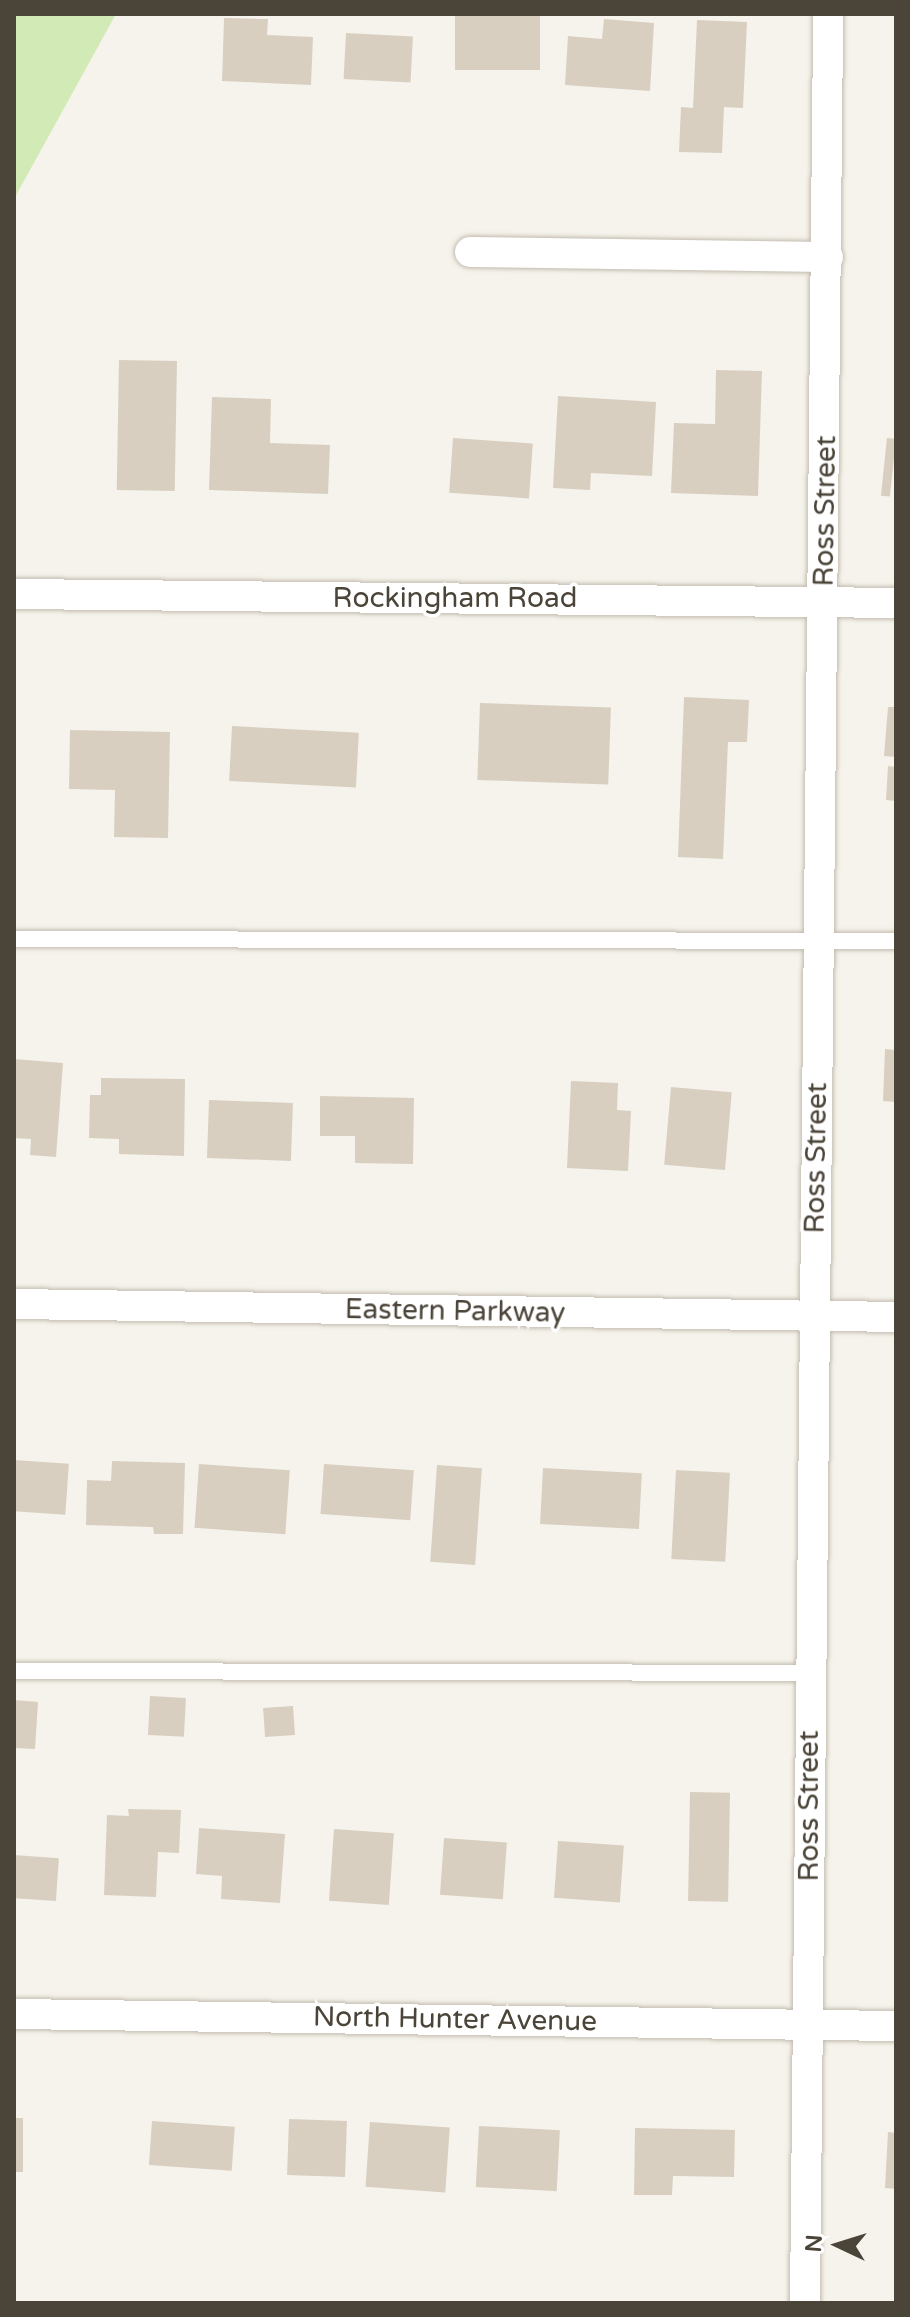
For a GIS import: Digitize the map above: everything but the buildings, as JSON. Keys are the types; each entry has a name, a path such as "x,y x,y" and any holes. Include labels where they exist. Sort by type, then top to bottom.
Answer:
{"street":[{"name":"Ross Street","path":"805,2303 828,257 828,14"},
{"path":"470,252 828,257"},
{"name":"Rockingham Road","path":"14,594 896,603"},
{"name":"Eastern Parkway","path":"14,1304 896,1317"},
{"name":"North Hunter Avenue","path":"14,2014 896,2026"}],"lane":[{"path":"14,939 709,944 818,939 896,941"},
{"path":"14,1671 810,1673"}],"green space":[{"path":"14,14 116,14 14,199"}]}
